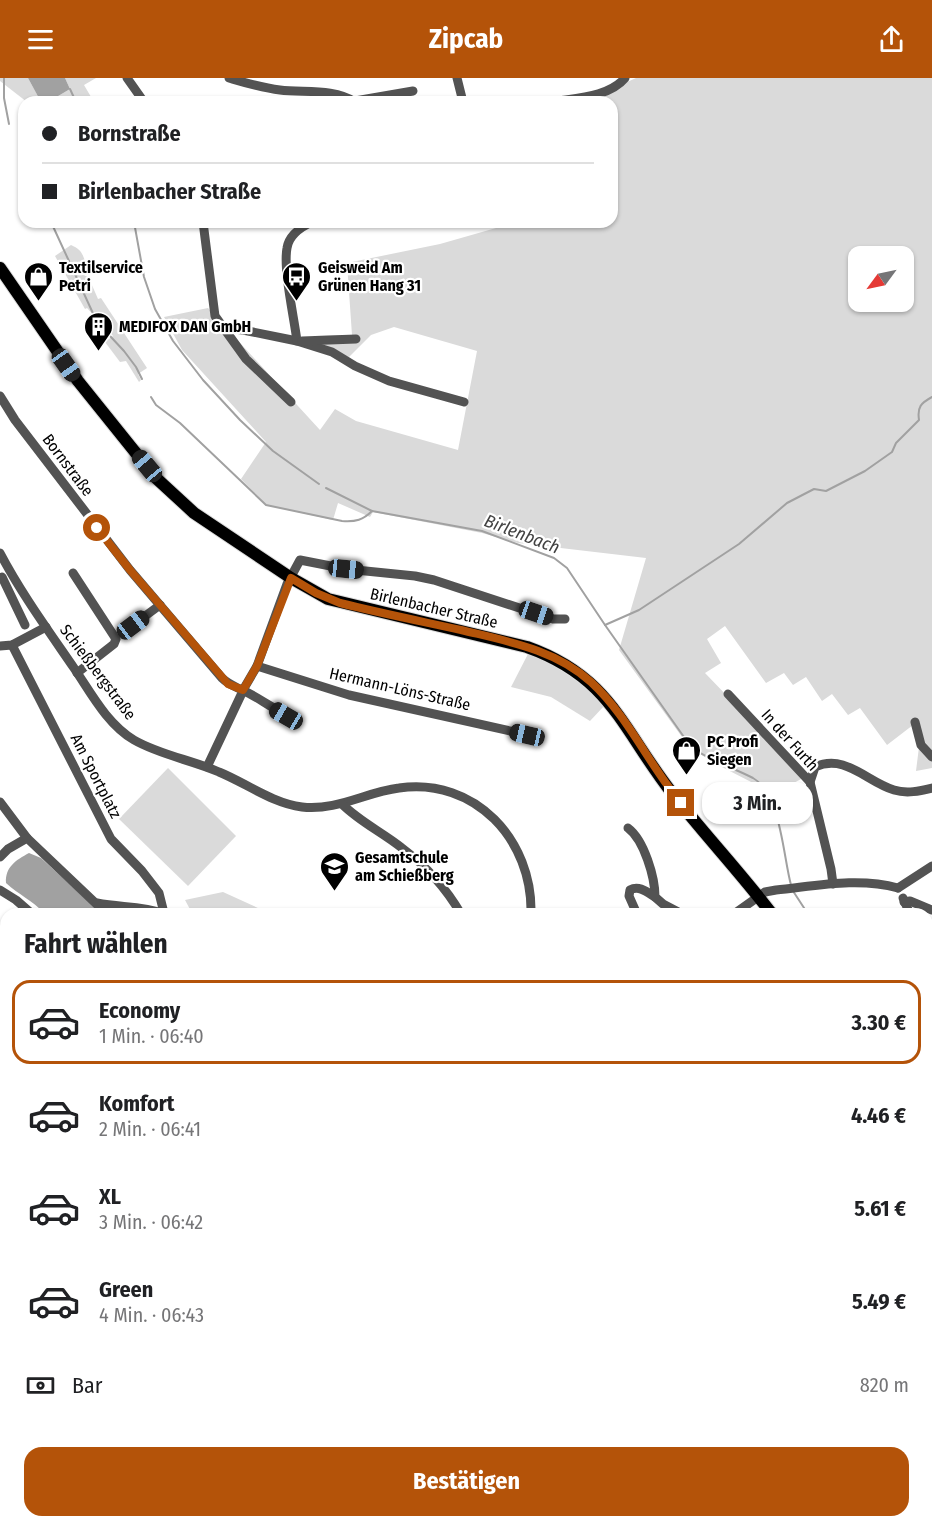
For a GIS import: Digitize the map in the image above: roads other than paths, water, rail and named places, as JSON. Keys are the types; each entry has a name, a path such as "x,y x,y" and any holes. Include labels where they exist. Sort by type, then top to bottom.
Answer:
{"main road":[{"name":"Birlenbacher Straße","path":"0,268 78,381 166,489 194,513 291,578 316,593 340,603 527,647 555,658 578,672 607,699 665,784 767,908"}],"street":[{"path":"127,78 140,96"},
{"path":"229,78 281,90 344,96"},
{"path":"457,78 462,96"},
{"path":"583,96 617,85 625,78"},
{"path":"387,96 413,91"},
{"path":"203,228 215,316 253,367 291,402"},
{"path":"297,341 286,262 287,246 294,233 302,228"},
{"path":"223,328 297,341 332,352 355,366 389,381 464,402"},
{"path":"297,341 356,339"},
{"name":"Bornstraße","path":"0,396 15,420 97,528 222,678 242,693 286,716 297,718"},
{"name":"Schießbergstraße","path":"0,553 4,576 46,627 119,730 135,741 207,767 262,794 291,805 315,808 342,804 381,791 414,786 439,789 475,804 489,814 515,844 526,869 532,893 531,908"},
{"path":"207,767 257,666 300,560 346,569 434,580 553,619 565,619"},
{"path":"73,573 116,639 114,644 77,673"},
{"path":"4,576 26,625"},
{"path":"133,625 160,605"},
{"path":"0,646 12,645 46,627"},
{"name":"Am Sportplatz","path":"12,645 111,839 142,871 159,893 163,908"},
{"name":"Hermann-Löns-Straße","path":"257,666 349,694 537,737"},
{"name":"In der Furth","path":"728,694 810,782 833,884"},
{"path":"915,722 921,745 932,757"},
{"path":"810,782 815,767 830,763 851,767 894,790 914,792 932,788"},
{"path":"0,802 27,838 102,908"},
{"path":"342,804 356,818 402,848 424,867 441,885 457,908"},
{"path":"628,828 639,839 650,869 655,897"},
{"path":"0,857 8,849 27,838"},
{"path":"743,908 765,892 793,888 869,883 898,888 932,866"},
{"path":"634,908 629,896 630,890 634,887 640,888 671,908"},
{"path":"898,888 907,908"},
{"path":"0,890 25,908"},
{"path":"904,902 910,900 928,908"},
{"path":"97,903 143,908"}],"waterway":[{"name":"Birlenbach","path":"4,78 4,98 9,124"},
{"path":"70,89 73,96"},
{"name":"Birlenbach","path":"54,228 97,322 124,351 142,379"},
{"path":"135,228 144,277 155,309 173,341 203,380 240,420 273,451 319,484"},
{"name":"Birlenbach","path":"151,397 156,405 180,423 266,505 342,521 359,520 372,511 482,531 554,558 567,568 691,747 753,778 770,797 780,827 791,885"},
{"path":"605,625 639,610 739,544 787,503 814,489 826,491 865,471 892,452 896,443 919,420 921,406 932,397"},
{"path":"326,488 372,511"},
{"name":"Birlenbach","path":"793,891 804,908"}],"place":[{"name":"Textilservice Petri","path":"38,302"},
{"name":"Geisweid Am Grünen Hang 31","path":"297,302"},
{"name":"MEDIFOX DAN GmbH","path":"98,352"},
{"name":"PC Profi Siegen","path":"686,776"},
{"name":"Gesamtschule am Schießberg","path":"334,892"}]}
